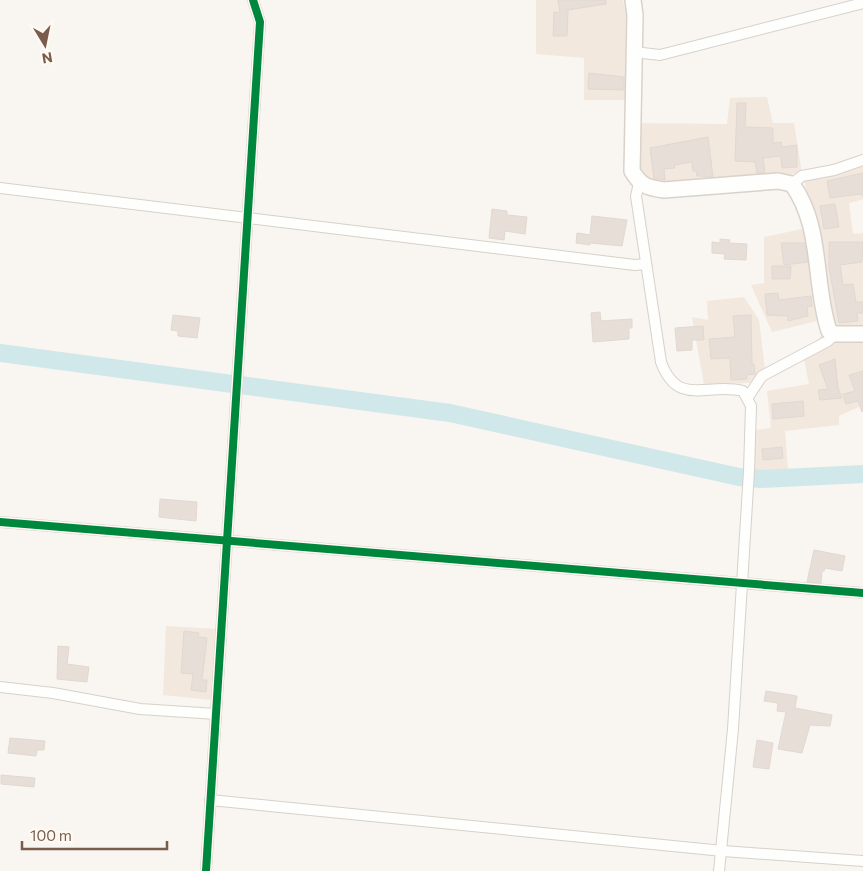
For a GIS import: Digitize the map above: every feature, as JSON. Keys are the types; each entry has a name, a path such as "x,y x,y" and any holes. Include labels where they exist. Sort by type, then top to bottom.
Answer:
{"street":[{"path":"206,871 260,22 253,0"},
{"path":"633,0 632,171 638,183 636,196 661,362 667,378 677,387 692,390 731,388 743,391 748,397 751,406 750,471 743,584 723,851 719,871"},
{"path":"634,52 660,55 863,3"},
{"path":"792,184 802,176 834,170 863,160"},
{"path":"638,183 648,188 664,190 778,181 792,184 803,199 810,219 829,331 835,334 863,334"},
{"path":"0,188 634,265 646,264"},
{"path":"748,397 762,376 828,341 835,334"},
{"path":"0,522 863,593"},
{"path":"0,687 140,709 216,714"},
{"path":"210,800 723,851 863,860"}],"shaded area":[{"path":"536,0 623,0 626,13 625,100 584,100 584,58 536,54"},
{"path":"767,97 773,123 794,123 802,173 699,185 654,184 642,176 638,163 637,123 727,124 730,98"},
{"path":"863,156 863,199 849,203 853,234 863,233 863,405 839,416 839,425 785,431 788,470 753,474 755,430 771,428 767,391 809,384 802,350 817,341 825,331 821,320 772,332 751,285 764,283 764,237 816,226 802,173 830,167"},
{"path":"744,297 759,320 765,369 749,383 704,385 692,317 708,320 707,301"},
{"path":"166,626 217,629 212,700 163,695"}],"building":[{"path":"558,0 606,0 606,4 568,10 567,36 553,36 554,12 560,13"},
{"path":"589,73 624,77 624,90 588,89"},
{"path":"737,103 746,103 745,127 773,128 773,143 781,142 782,147 797,145 797,167 782,168 781,156 763,158 765,173 757,173 755,162 735,161"},
{"path":"708,137 713,177 697,176 696,171 693,171 692,162 674,165 675,168 664,169 665,180 654,179 650,148"},
{"path":"863,173 863,196 860,194 830,198 827,181"},
{"path":"835,204 839,227 824,229 820,206"},
{"path":"492,209 507,211 507,215 527,217 525,234 505,231 504,240 489,238"},
{"path":"592,216 627,220 622,246 576,243 577,233 590,235"},
{"path":"720,239 730,240 729,243 747,244 746,260 724,259 725,254 712,253 712,242 720,243"},
{"path":"829,242 863,242 862,262 840,265 843,285 853,284 856,302 863,302 863,313 857,313 858,321 839,323 829,267"},
{"path":"781,243 805,243 808,262 784,265"},
{"path":"772,266 791,266 790,279 772,279"},
{"path":"778,293 779,300 811,296 812,306 807,307 808,316 788,321 788,316 767,315 765,294"},
{"path":"600,312 601,321 632,319 632,328 629,328 629,339 593,342 591,313"},
{"path":"173,315 200,318 197,338 178,336 178,331 171,330"},
{"path":"751,315 752,364 754,364 755,374 747,375 747,379 731,380 730,358 711,359 709,339 735,337 733,316"},
{"path":"703,326 704,340 692,340 692,350 677,351 675,328"},
{"path":"835,359 838,388 842,398 820,400 818,390 828,389 819,365"},
{"path":"863,371 862,412 858,401 846,404 843,394 855,391 849,375"},
{"path":"803,401 804,416 773,419 772,404"},
{"path":"782,447 783,458 763,460 762,449"},
{"path":"160,499 197,502 196,521 159,517"},
{"path":"814,550 845,556 842,571 825,568 822,571 821,583 807,582"},
{"path":"184,631 199,633 198,637 207,638 202,680 207,680 206,692 191,690 193,674 181,673"},
{"path":"58,646 69,647 67,664 89,667 87,682 57,679"},
{"path":"766,691 797,696 795,708 832,715 830,726 810,725 802,753 778,749 786,712 777,711 778,703 764,701"},
{"path":"10,738 45,741 44,750 37,750 36,756 8,753"},
{"path":"757,740 773,743 769,769 753,767"},
{"path":"1,775 35,778 34,787 1,784"}],"waterway":[{"path":"0,353 450,413 739,477 761,479 863,474"}],"cycle path":[{"path":"206,871 260,22 253,0"},
{"path":"0,522 863,593"}]}
